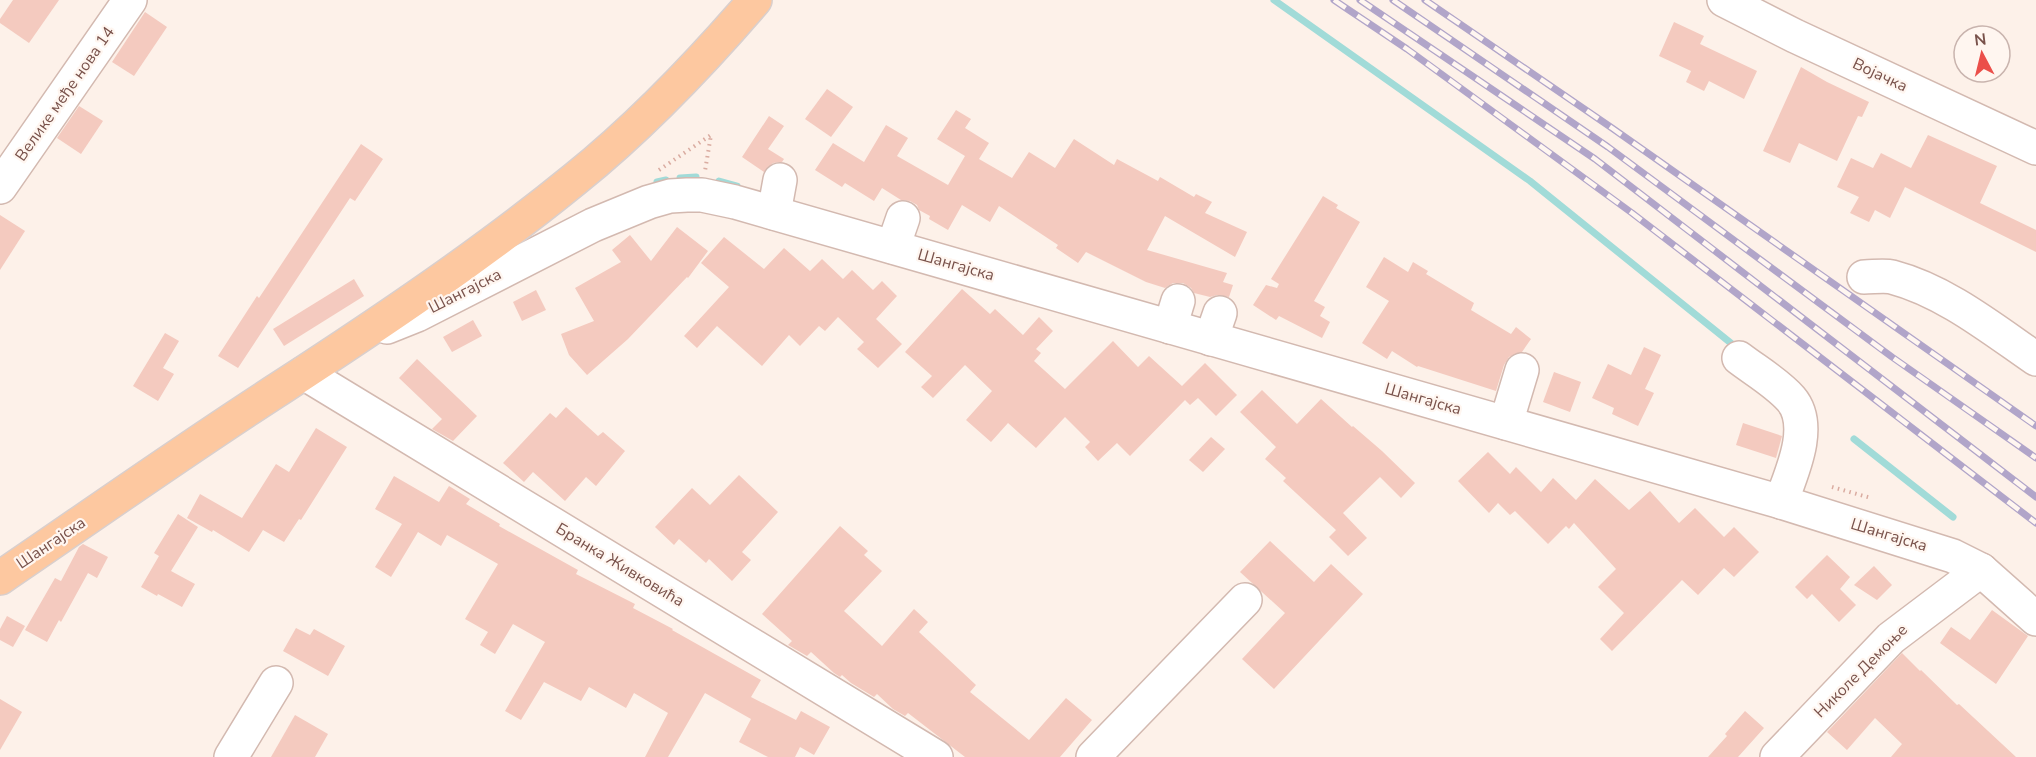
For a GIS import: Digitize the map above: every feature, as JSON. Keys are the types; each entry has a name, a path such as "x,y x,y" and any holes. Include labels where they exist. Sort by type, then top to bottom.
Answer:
{"main road":[{"path":"357,337 484,248 576,179 655,108 702,61 755,0"},
{"name":"Шангајска","path":"0,578 357,337"}],"street":[{"name":"Велике међе нова 14","path":"0,187 130,0"},
{"name":"Војачка","path":"1724,0 1795,36 2036,148"},
{"path":"774,213 780,180"},
{"name":"Шангајска","path":"357,337 417,315 593,225 670,196 702,195 774,213 816,212 898,233 1381,373 1506,423 1628,444 1781,502 1953,556 1981,570 2036,618"},
{"path":"1864,277 1890,276 1920,287 1962,309 2036,358"},
{"path":"1739,358 1792,400 1799,415 1801,436 1796,460 1781,502"},
{"path":"1506,423 1522,370"},
{"name":"Бранка Живковића","path":"304,373 936,757"},
{"name":"Николе Демоње","path":"1778,757 1891,638 1981,570"},
{"path":"1093,757 1245,600"},
{"path":"231,757 276,683"}],"building":[{"path":"13,0 59,0 29,43 0,23 0,19"},
{"path":"145,12 167,27 134,76 112,62"},
{"path":"1674,22 1704,36 1700,44 1757,71 1744,99 1709,81 1704,91 1686,82 1691,71 1659,56"},
{"path":"1801,67 1869,102 1862,117 1858,116 1837,161 1799,143 1790,163 1763,151"},
{"path":"827,89 853,107 831,137 805,119"},
{"path":"79,106 103,121 81,154 57,138"},
{"path":"956,110 971,119 965,128 989,143 979,159 1012,178 1029,152 1055,168 1074,139 1114,165 1117,159 1158,181 1160,177 1194,197 1196,194 1212,202 1205,213 1247,232 1235,257 1165,216 1147,250 1227,273 1223,282 1233,285 1229,297 1217,295 1210,297 1194,293 1183,283 1173,283 1165,288 1146,282 1086,252 1078,263 1056,248 1058,245 999,206 990,222 962,205 948,230 929,219 930,216 919,210 917,205 901,200 882,188 874,201 845,183 842,187 815,170 833,143 864,162 886,125 908,138 897,156 948,185 965,156 937,139"},
{"path":"769,116 784,126 768,149 784,159 782,162 773,163 764,172 742,157"},
{"path":"1928,135 1997,166 1980,203 2036,230 2036,252 1905,187 1890,218 1875,210 1869,222 1850,213 1859,197 1837,187 1851,158 1873,168 1881,153 1911,168"},
{"path":"361,144 383,159 355,201 350,198 238,368 218,356 257,296 259,298"},
{"path":"1323,196 1338,205 1336,208 1360,222 1314,301 1325,307 1320,316 1330,322 1322,338 1279,316 1276,320 1253,305 1266,285 1277,288 1279,284 1271,279"},
{"path":"0,215 25,231 0,270"},
{"path":"677,227 708,251 688,278 628,339 587,375 569,355 561,334 594,321 575,288 621,262 612,250 630,235 651,261"},
{"path":"724,237 764,269 784,248 810,271 822,259 843,279 852,270 873,290 882,281 897,296 876,319 902,344 878,368 857,349 864,342 838,317 825,331 819,326 800,346 789,335 762,366 717,326 697,348 684,336 729,287 701,263"},
{"path":"1384,257 1408,272 1413,262 1428,271 1426,274 1474,303 1471,310 1511,334 1516,327 1531,339 1522,352 1509,357 1504,365 1496,391 1417,367 1392,351 1387,359 1362,343 1389,301 1366,287"},
{"path":"354,279 364,296 284,346 273,329"},
{"path":"962,289 990,314 995,309 1023,335 1039,317 1053,331 1036,349 1041,353 1034,361 1065,389 1113,341 1138,367 1149,356 1182,386 1205,363 1237,395 1216,416 1198,398 1190,405 1185,400 1130,456 1117,443 1098,461 1085,447 1090,442 1065,417 1036,448 1008,423 991,442 966,420 992,391 965,365 933,398 921,387 932,376 905,352"},
{"path":"536,290 546,310 522,321 513,302"},
{"path":"473,320 482,336 452,352 443,337"},
{"path":"165,333 179,341 163,368 174,374 158,401 133,386"},
{"path":"1644,347 1661,355 1645,389 1654,393 1638,426 1612,414 1614,408 1592,398 1608,364 1631,375"},
{"path":"417,359 477,416 453,441 432,429 442,419 399,378"},
{"path":"1554,372 1581,382 1570,412 1543,402"},
{"path":"1262,390 1297,424 1321,399 1382,451 1415,483 1401,498 1380,477 1343,513 1367,538 1348,556 1329,537 1336,530 1283,481 1286,478 1265,459 1276,447 1240,412"},
{"path":"566,407 598,436 603,432 625,451 596,486 586,477 565,501 533,472 524,482 503,463 550,413 556,418"},
{"path":"1743,423 1782,436 1776,458 1736,445"},
{"path":"316,428 347,447 301,520 299,519 284,542 263,530 249,552 213,530 212,532 187,518 200,494 242,518 276,464 289,472"},
{"path":"1211,437 1225,449 1203,472 1189,460"},
{"path":"1488,452 1510,474 1516,467 1541,492 1553,478 1576,500 1595,479 1629,510 1650,491 1679,523 1695,508 1724,537 1734,527 1759,552 1734,577 1724,568 1698,595 1682,580 1612,651 1600,639 1624,613 1598,587 1616,569 1574,523 1569,529 1566,526 1548,544 1515,511 1510,515 1498,503 1489,513 1458,481"},
{"path":"739,475 778,512 742,552 751,560 732,581 709,559 706,563 679,539 674,545 655,527 692,488 710,505"},
{"path":"394,476 439,502 449,486 470,499 466,504 500,524 499,526 578,570 576,574 635,604 633,608 761,680 751,697 796,720 801,711 830,727 814,755 800,747 795,757 768,757 739,742 751,719 705,693 668,757 645,757 668,713 634,693 626,708 589,687 581,701 544,682 521,720 505,711 545,642 513,624 495,654 480,645 488,632 465,619 498,564 447,535 441,546 418,532 391,577 375,567 402,524 375,509"},
{"path":"178,514 198,527 171,571 195,584 182,607 141,587 159,556 154,553"},
{"path":"840,526 868,551 864,555 882,571 844,611 882,646 914,609 928,622 919,632 976,685 970,692 1029,740 1066,698 1092,720 1060,757 965,757 908,713 905,716 893,709 877,694 874,697 842,675 840,677 811,652 807,656 788,645 792,641 762,614"},
{"path":"1270,541 1314,582 1331,564 1363,594 1274,689 1242,659 1285,613 1240,572"},
{"path":"83,544 108,557 97,578 88,573 61,622 59,620 47,642 25,630 55,578 61,581 79,547"},
{"path":"1827,555 1850,577 1840,589 1856,605 1839,622 1812,594 1807,599 1795,587"},
{"path":"1874,566 1892,585 1877,600 1854,585"},
{"path":"1992,610 2028,636 1996,684 1940,643 1951,627 1970,640"},
{"path":"7,616 25,626 13,647 0,640 0,629"},
{"path":"296,628 310,635 314,629 345,646 328,676 283,651"},
{"path":"1902,653 2016,757 1891,757 1902,744 1875,718 1847,750 1827,732"},
{"path":"0,699 22,712 0,750"},
{"path":"1745,711 1764,728 1738,757 1708,757 1727,736 1725,734"},
{"path":"295,715 328,734 315,757 271,757"}],"waterway":[{"path":"1274,0 1530,181 1737,348"},
{"path":"680,178 696,177"},
{"path":"657,182 666,180"},
{"path":"719,181 737,186"},
{"path":"1854,439 1953,517"}],"railway":[{"path":"1334,0 1407,49 1632,213 2036,523"},
{"path":"1360,0 1595,159 2036,497"},
{"path":"1393,0 1608,147 1892,357 2036,458"},
{"path":"1425,0 1612,128 2036,426"}]}
